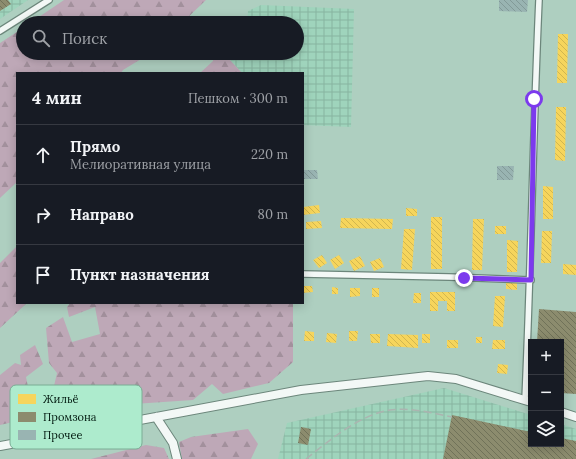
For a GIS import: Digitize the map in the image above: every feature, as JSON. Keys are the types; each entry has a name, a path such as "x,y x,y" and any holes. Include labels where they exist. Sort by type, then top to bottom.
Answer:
{"main road":[{"path":"142,420 301,390 428,376 456,379 528,401"},
{"path":"564,413 576,417"},
{"path":"156,417 173,443 177,459"},
{"path":"0,446 10,444"}],"street":[{"path":"24,16 50,0"},
{"path":"529,375 534,99 539,0"},
{"path":"0,31 16,21"},
{"path":"304,274 435,276 531,280"}],"shaded area":[{"path":"0,0 28,0 0,19"},
{"path":"261,5 354,9 351,127 304,125 304,72 241,72 230,60 304,60 304,16 248,16 248,11"},
{"path":"444,388 528,414 528,447 564,447 564,425 576,429 576,459 278,459 287,423"}],"green space":[{"path":"64,0 206,0 189,16 40,16"},
{"path":"16,33 16,60 139,60 122,72 16,72 16,183 0,198 0,43"},
{"path":"230,60 241,72 201,72 213,61"},
{"path":"16,247 16,304 26,304 0,328 0,263"},
{"path":"69,304 293,304 293,362 269,383 223,394 212,384 193,400 142,403 142,385 54,385 57,373 49,363 46,328 63,317 72,342 100,334 95,307 69,317 67,307"},
{"path":"35,345 43,364 26,377 28,385 10,385 10,423 0,425 0,375 15,363 21,365 20,355"},
{"path":"248,429 258,444 251,459 182,459 179,442 191,437"},
{"path":"146,445 164,448 169,459 91,459 130,449 142,449 142,446"}],"building: Жильё":[{"path":"558,34 568,34 567,83 557,83"},
{"path":"556,107 566,107 565,161 555,160"},
{"path":"543,186 553,187 553,219 543,219"},
{"path":"319,205 320,213 304,215 304,207"},
{"path":"406,208 417,209 417,216 406,216"},
{"path":"431,217 442,217 442,269 431,269"},
{"path":"341,218 393,219 392,229 340,228"},
{"path":"473,219 484,219 482,270 472,270"},
{"path":"321,221 322,228 306,229 306,222"},
{"path":"495,226 506,226 506,234 495,234"},
{"path":"404,229 415,229 412,270 401,269"},
{"path":"542,231 552,231 551,263 541,263"},
{"path":"507,240 518,241 517,272 507,272"},
{"path":"322,255 327,263 319,268 313,260"},
{"path":"339,255 344,263 335,269 330,260"},
{"path":"360,256 365,266 354,271 349,261"},
{"path":"380,258 384,267 374,271 370,262"},
{"path":"563,264 576,265 576,275 563,274"},
{"path":"506,283 517,283 517,290 506,289"},
{"path":"304,286 312,286 313,292 304,293"},
{"path":"332,287 338,288 338,294 332,294"},
{"path":"350,288 360,288 360,296 350,297"},
{"path":"372,288 379,288 379,297 372,297"},
{"path":"430,292 455,292 455,311 447,311 447,301 438,301 438,311 430,311"},
{"path":"414,293 421,293 421,303 413,303"},
{"path":"495,296 505,296 503,327 493,326"},
{"path":"305,331 314,332 314,341 304,341"},
{"path":"349,331 358,331 357,341 349,341"},
{"path":"327,333 337,334 336,343 326,342"},
{"path":"370,334 380,334 380,343 371,343"},
{"path":"388,334 418,335 418,348 387,346"},
{"path":"422,334 430,334 430,343 422,343"},
{"path":"476,337 482,337 482,343 476,343"},
{"path":"447,340 458,340 458,348 447,348"},
{"path":"493,340 505,340 505,349 492,349"},
{"path":"498,364 508,365 507,374 497,373"}],"building: Промзона":[{"path":"0,0 8,0 11,4 0,11"},
{"path":"539,309 576,312 576,394 564,393 564,339 537,339"},
{"path":"452,415 528,431 528,447 564,447 564,439 576,441 576,459 443,459"},
{"path":"301,427 311,429 308,445 298,443"}],"building: Прочее":[{"path":"499,0 528,0 527,12 499,11"},
{"path":"497,166 514,166 513,180 497,180"},
{"path":"304,170 317,170 318,179 304,179"}],"railway":[{"path":"306,459 345,429 378,413 390,410 405,409 452,417"}],"route":[{"path":"464,278 531,280 534,99"}]}
